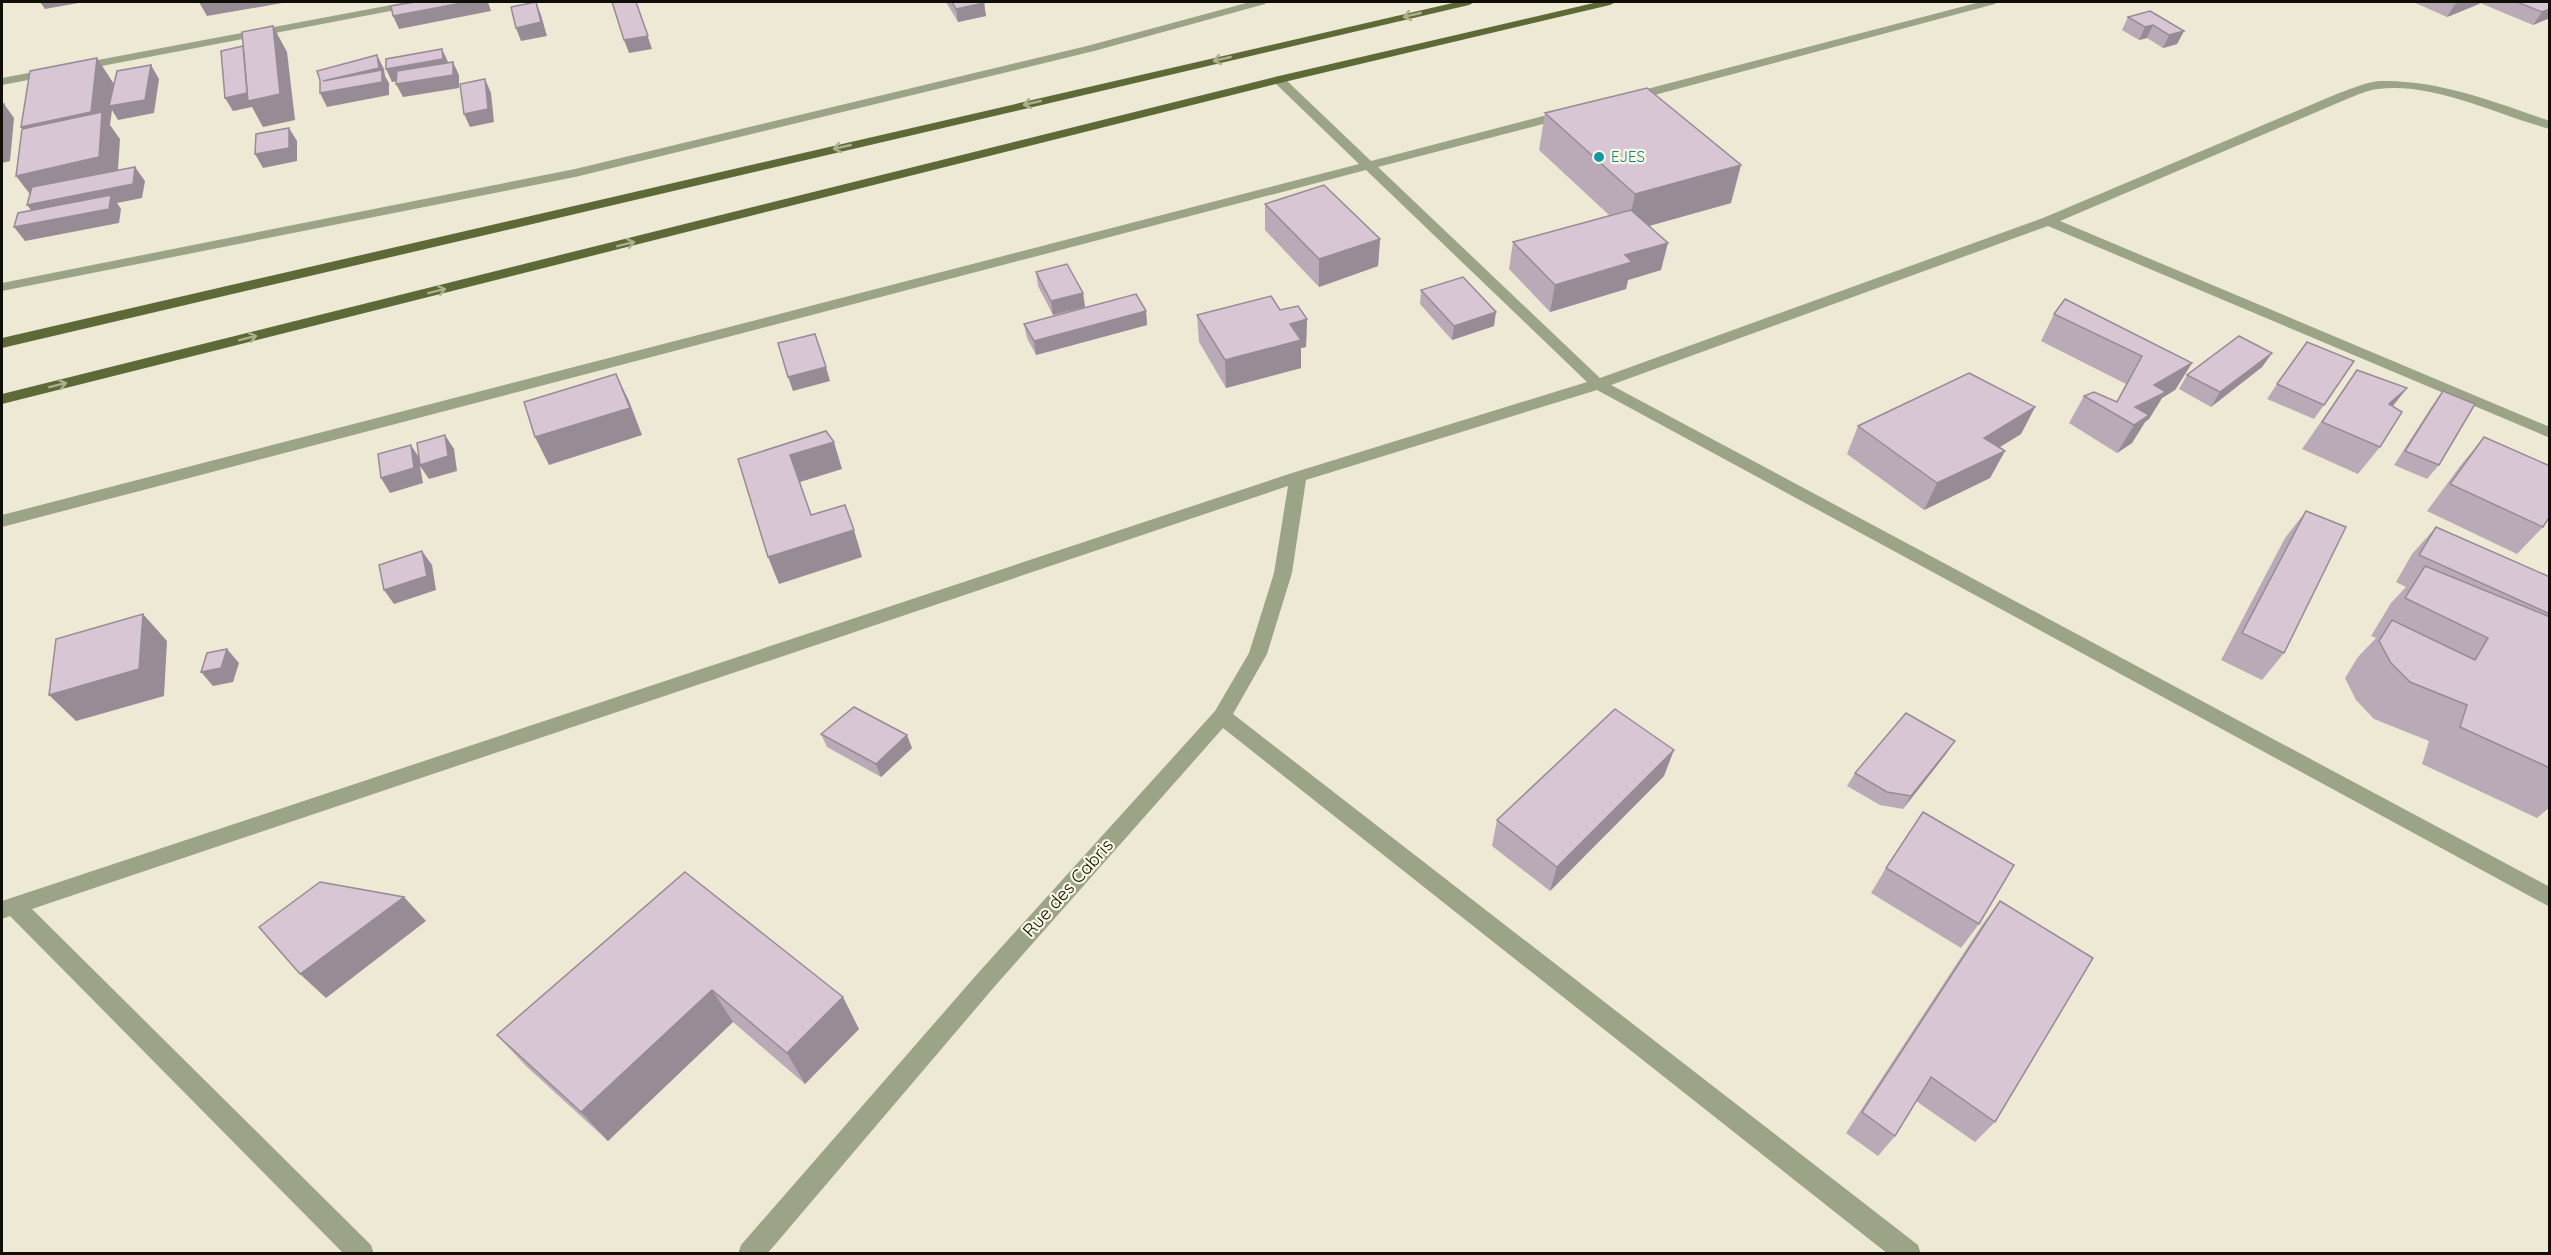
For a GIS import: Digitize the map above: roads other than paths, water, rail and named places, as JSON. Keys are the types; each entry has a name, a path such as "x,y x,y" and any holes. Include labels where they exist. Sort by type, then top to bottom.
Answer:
{"main road":[{"path":"2,343 1469,2"},
{"path":"2,399 1280,80 1610,2"}],"street":[{"path":"2,82 363,7 422,2"},
{"path":"2,287 575,172 1078,52 1261,2"},
{"path":"1619,100 1991,2"},
{"path":"1280,80 1598,384 2550,898"},
{"path":"362,1254 8,908 1298,477 1598,384 2048,220 2246,139 2343,96 2377,85 2418,87 2471,99 2550,125"},
{"path":"2,521 1585,109"},
{"path":"2048,220 2550,433"},
{"name":"Rue des Cabris","path":"750,1254 987,979 1222,716 1258,654 1283,573 1298,477"},
{"path":"1222,716 1909,1254"}],"place":[{"name":"EJES","path":"1599,157"}]}
